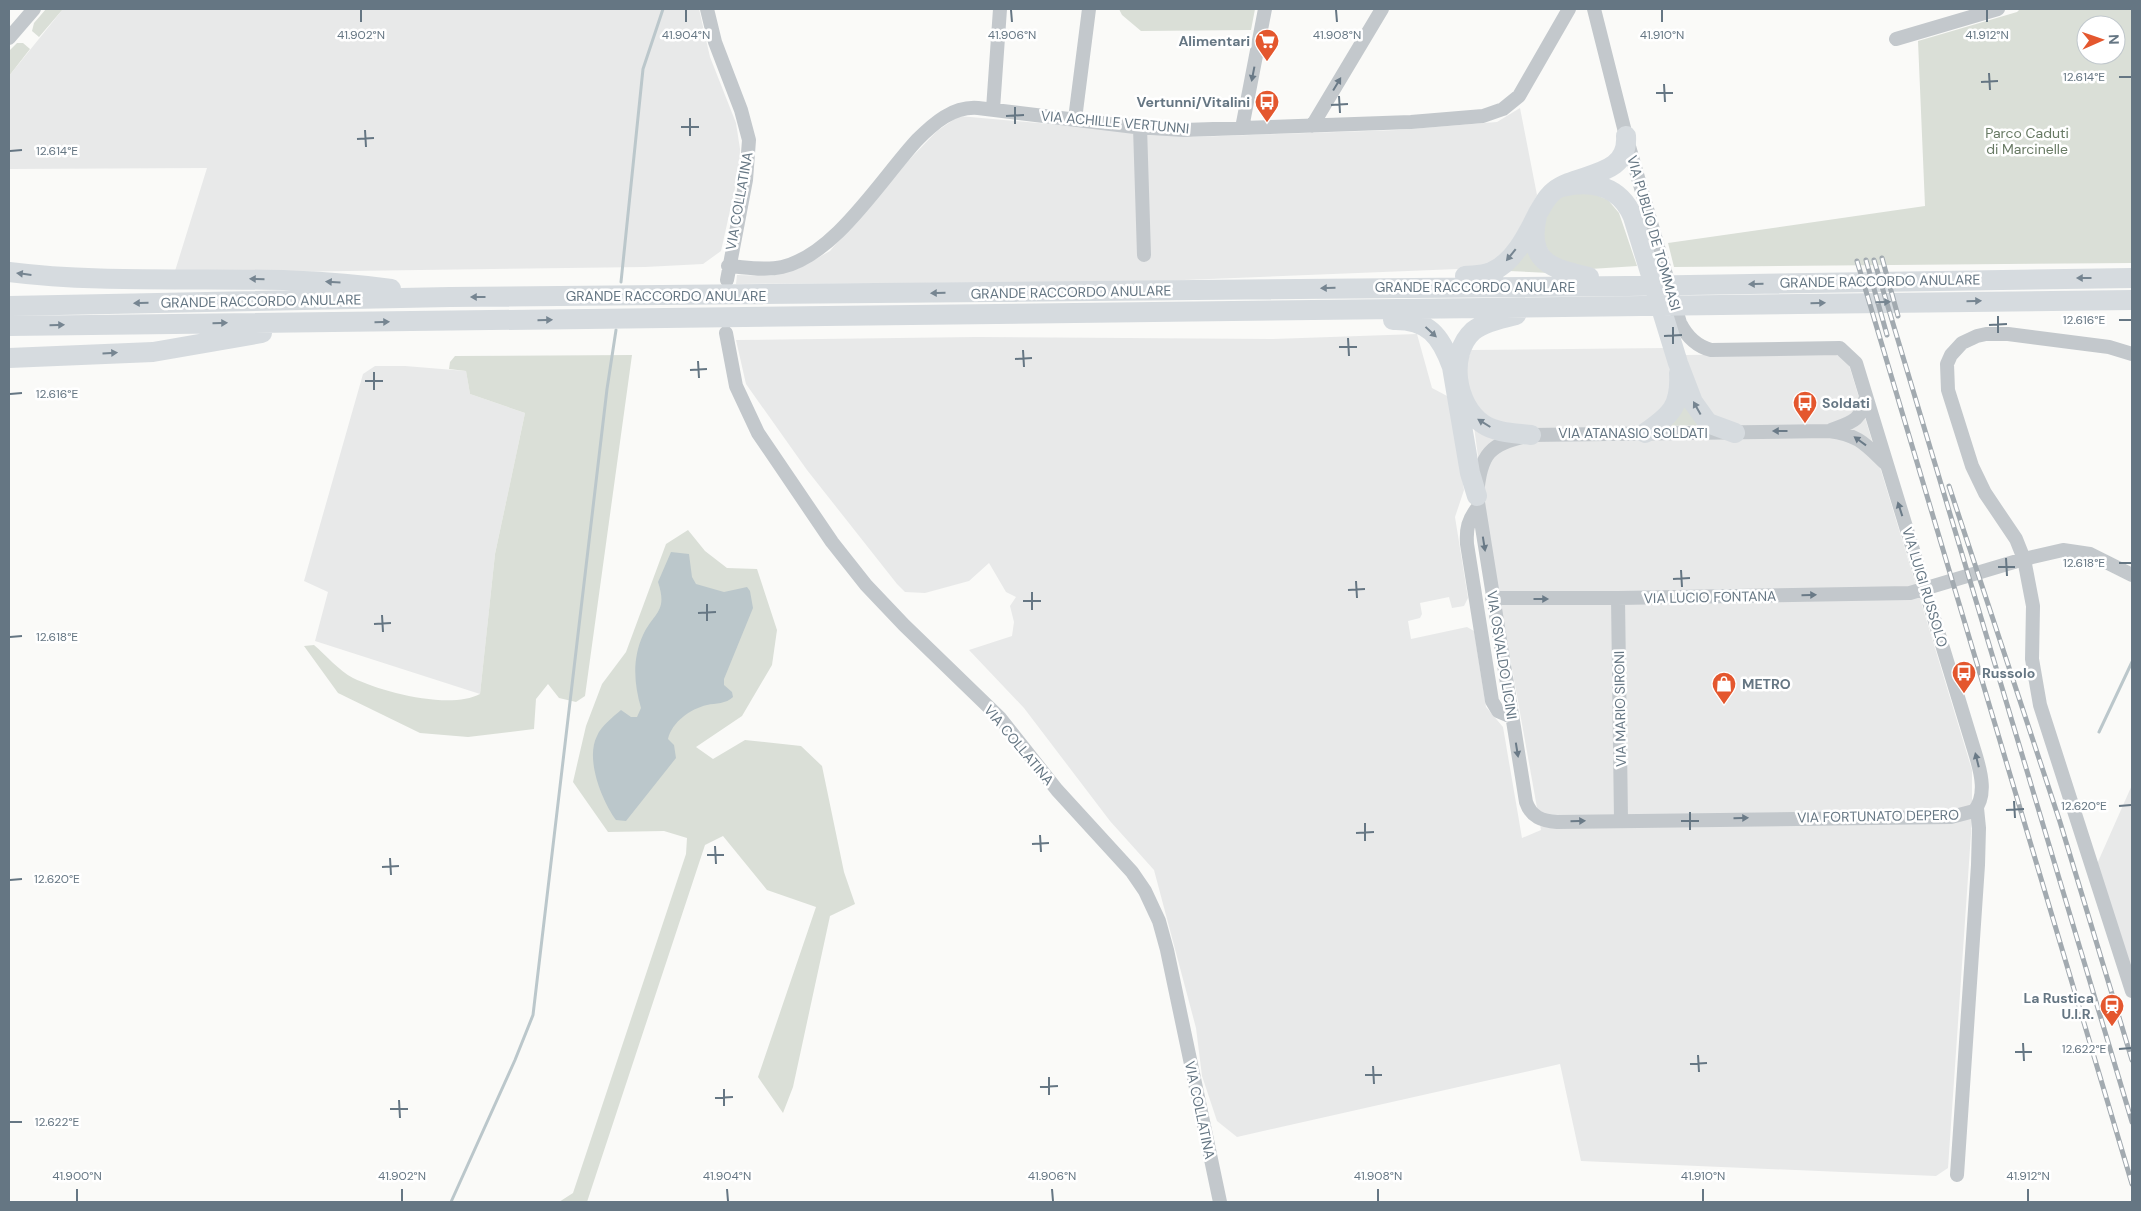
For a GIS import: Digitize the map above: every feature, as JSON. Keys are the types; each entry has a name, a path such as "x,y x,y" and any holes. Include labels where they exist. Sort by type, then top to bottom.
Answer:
{"highway":[{"path":"1361,287 1490,273 1503,265 1513,254 1551,193 1562,186 1614,166 1624,151 1626,136"},
{"path":"1562,186 1584,183 1601,186 1616,194 1626,203 1640,238 1678,363 1693,402 1703,418 1712,426 1735,433"},
{"path":"1538,214 1535,234 1536,246 1541,256 1550,266 1564,272 1633,285"},
{"path":"9,272 91,278 305,280 367,285 450,297"},
{"name":"GRANDE RACCORDO ANULARE","path":"9,306 450,297 1695,285 2132,278"},
{"name":"GRANDE RACCORDO ANULARE","path":"9,326 1299,310 1643,308 1841,303 2132,300"},
{"path":"1531,435 1494,429 1482,424 1470,411 1462,398 1459,379 1458,367 1462,349 1470,335 1482,325 1535,311 1573,308"},
{"path":"1299,310 1374,320 1418,322 1428,327 1444,347 1452,367 1470,473 1477,502"},
{"path":"9,358 153,352 334,322"},
{"path":"1645,433 1667,417 1675,405 1680,387 1678,363"}],"street":[{"path":"9,38 34,9"},
{"name":"VIA COLLATINA","path":"707,9 715,42 741,110 749,140 744,194 727,273"},
{"path":"993,109 1000,9"},
{"path":"1075,118 1089,9"},
{"path":"1242,128 1266,9"},
{"path":"1312,126 1382,9"},
{"name":"VIA ACHILLE VERTUNNI","path":"727,273 790,265 810,255 839,231 906,152 930,127 963,108 993,109 1140,127 1184,130 1312,126 1483,116 1498,111 1519,96 1569,9"},
{"name":"VIA PUBLIO DE TOMMASI","path":"1594,9 1626,136 1680,323 1690,338 1700,346 1717,351 1840,348 1856,363 1866,396"},
{"path":"1896,39 1998,9"},
{"path":"1140,127 1144,255"},
{"name":"VIA COLLATINA","path":"726,333 736,386 758,433 832,542 866,586 1000,718 1057,790 1132,872 1145,891 1158,921 1167,950 1220,1202"},
{"path":"2132,354 2109,347 2008,334 1986,334 1969,339 1951,355 1947,364 1946,382 1972,466 1985,493 2016,539 2024,559 2033,606 2032,659 2040,705 2127,981 2132,991"},
{"name":"VIA ATANASIO SOLDATI","path":"1829,431 1858,418 1863,411 1866,396"},
{"name":"VIA LUIGI RUSSOLO","path":"1866,396 1979,765 1982,790 1977,808"},
{"name":"VIA ATANASIO SOLDATI","path":"1477,502 1480,467 1486,456 1501,442 1531,435 1829,431 1848,433 1861,440 1886,464"},
{"path":"1477,502 1466,528 1467,544 1492,701 1498,712 1512,717"},
{"name":"VIA OSVALDO LICINI","path":"1477,502 1526,802 1532,813"},
{"path":"2024,559 2056,551 2077,552 2096,556 2132,575"},
{"name":"VIA LUCIO FONTANA","path":"1492,598 1618,598 1910,593 2024,559"},
{"name":"VIA MARIO SIRONI","path":"1618,598 1621,820"},
{"name":"VIA FORTUNATO DEPERO","path":"1532,813 1549,822 1951,817 1969,814 1977,808"},
{"name":"VIA FORTUNATO DEPERO","path":"1957,1175 1978,865 1979,828 1977,808"}],"shaded area":[{"path":"63,9 699,9 710,57 736,123 740,149 739,170 721,251 703,264 645,267 276,272 175,271 207,168 9,169 9,76"},
{"path":"1520,108 1537,195 1505,255 1483,268 1134,282 736,284 737,275 771,276 800,268 830,251 880,190 937,131 959,116 1193,137 1398,130 1497,122"},
{"path":"1417,334 1432,388 1449,397 1464,490 1455,517 1468,598 1464,606 1452,608 1449,597 1420,603 1422,614 1420,618 1408,621 1411,639 1467,627 1474,631 1486,707 1503,727 1522,838 1541,830 1496,579 1482,486 1466,367 1471,350 1664,348 1686,355 1827,353 1840,356 1849,365 1972,770 1972,819 1948,1168 1936,1176 1581,1161 1560,1064 1237,1137 1217,1121 1202,1076 1196,1028 1154,870 1110,821 1024,708 969,650 1012,636 1014,622 1010,606 1016,597 1006,592 989,563 969,581 925,593 905,592 807,470 746,384 736,340 976,337 1273,339"},
{"path":"375,366 405,366 466,371 470,394 525,413 495,554 480,694 315,641 328,592 304,581 363,374"},
{"path":"671,552 689,554 692,577 696,584 724,592 747,587 750,591 753,608 724,679 724,685 732,692 733,697 724,702 707,705 688,713 673,727 668,739 674,745 676,758 626,821 616,820 605,802 597,780 594,768 594,745 601,729 621,710 631,717 637,717 641,708 635,672 637,653 647,627 661,606 661,592 658,582"},
{"path":"2132,785 2132,991 2093,873"}],"green space":[{"path":"46,9 63,9 39,37 32,31 34,23"},
{"path":"1119,9 1255,9 1251,30 1141,31 1122,15"},
{"name":"Parco Caduti di Marcinelle","path":"2020,9 2132,9 2132,263 1674,267 1668,243 1925,206 1918,41 2017,12"},
{"path":"17,43 23,43 30,49 9,76 9,51"},
{"path":"1587,191 1608,200 1619,213 1637,266 1575,270 1556,263 1541,238 1549,209 1553,203 1564,196"},
{"path":"1529,244 1549,273 1509,271"},
{"path":"632,355 585,696 576,702 559,698 548,684 536,699 534,729 468,737 420,733 338,693 304,646 314,645 348,675 381,689 434,700 452,700 480,694 495,554 525,413 470,394 466,371 449,369 450,362 455,356"},
{"path":"1684,395 1699,425 1664,426"},
{"path":"688,530 705,551 727,568 757,569 777,630 772,665 742,716 696,747 713,759 745,740 801,746 822,766 844,872 855,904 830,916 793,1087 783,1113 758,1077 816,907 767,890 723,836 705,845 587,1202 559,1202 573,1193 686,854 687,838 664,831 608,832 573,782 586,726 602,684 626,652 666,544"}],"waterway":[{"path":"621,282 643,69 663,9"},
{"path":"451,1202 515,1060 533,1015 607,389 616,330"},
{"path":"2099,732 2132,662"}],"railway":[{"path":"1882,258 1898,316"},
{"path":"1866,260 1887,335"},
{"path":"1874,260 2132,1122"},
{"path":"1857,261 2132,1184"},
{"path":"1949,486 2060,822 2132,1060"}],"place":[{"name":"Alimentari","path":"1267,62"},
{"name":"Vertunni/Vitalini","path":"1267,123"},
{"name":"Soldati","path":"1805,424"},
{"name":"Russolo","path":"1964,694"},
{"name":"METRO","path":"1724,705"},
{"name":"La Rustica U.I.R.","path":"2112,1027"}]}
